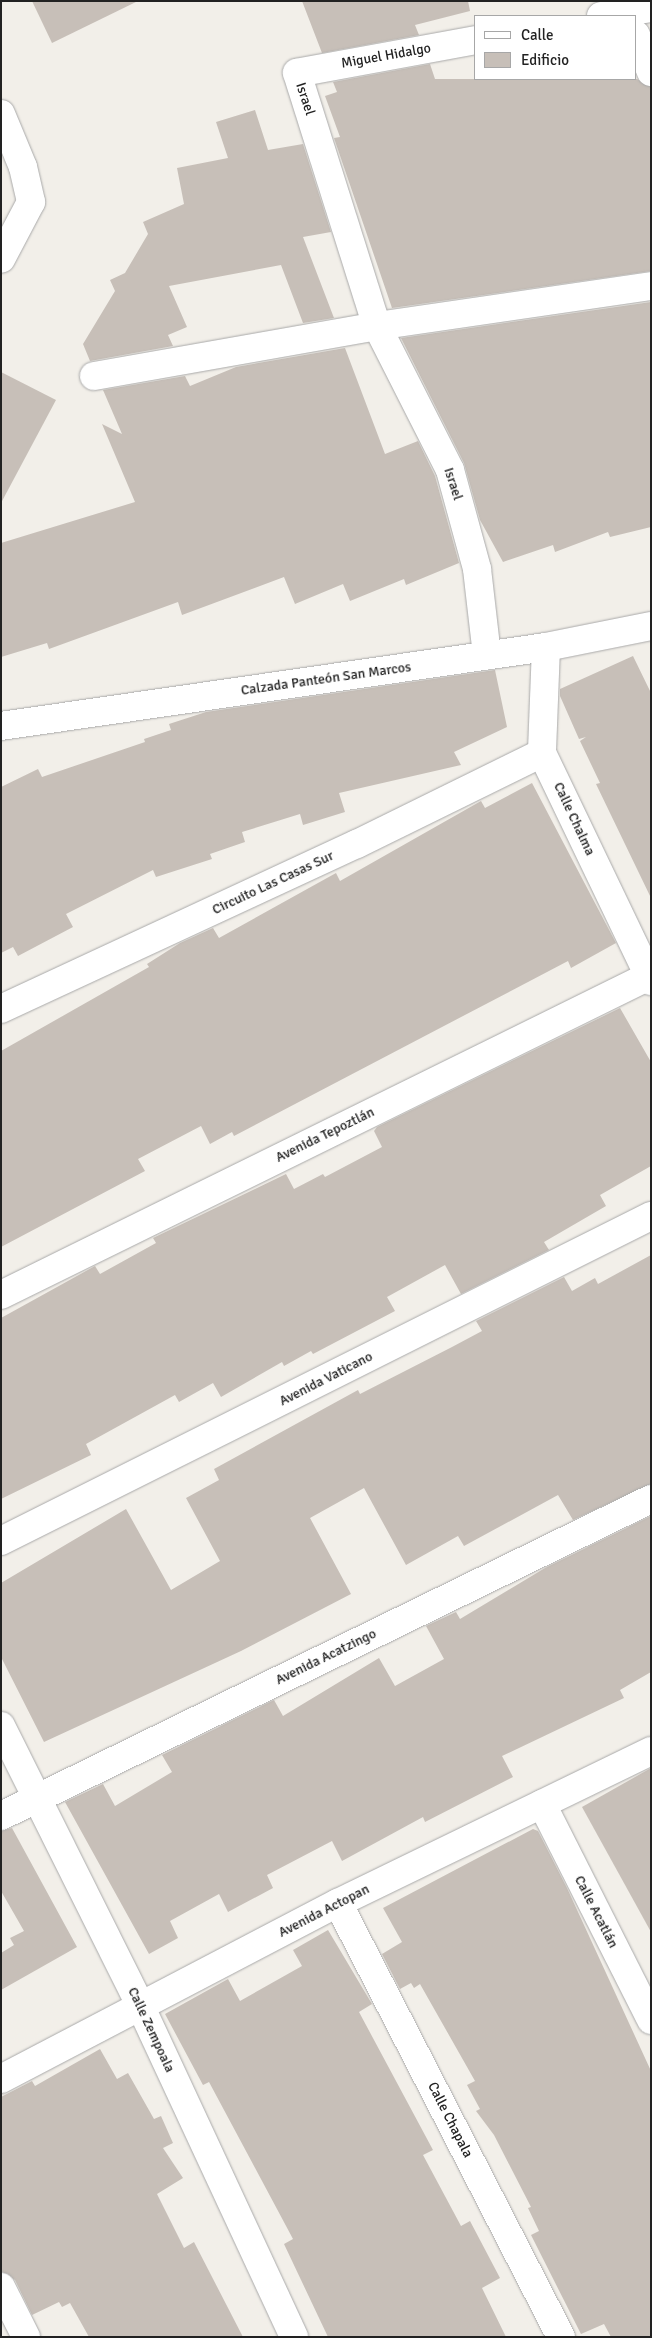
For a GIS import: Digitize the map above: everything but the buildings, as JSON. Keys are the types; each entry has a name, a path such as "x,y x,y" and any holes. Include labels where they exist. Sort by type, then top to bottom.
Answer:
{"street":[{"path":"637,39 651,72"},
{"name":"Miguel Hidalgo","path":"297,73 474,40"},
{"name":"Israel","path":"297,73 377,326 450,470 477,569 487,655"},
{"path":"1,114 23,167 31,202 1,259"},
{"path":"94,376 377,326 651,286"},
{"name":"Calzada Panteón San Marcos","path":"1,726 546,647 651,626"},
{"name":"Calle Chalma","path":"546,647 542,753 650,979"},
{"name":"Circuito Las Casas Sur","path":"1,1009 357,844 542,753"},
{"name":"Avenida Tepoztlán","path":"1,1295 650,979"},
{"name":"Avenida Vaticano","path":"1,1541 651,1216"},
{"name":"Avenida Acatzingo","path":"1,1816 651,1499"},
{"name":"Calle Zempoala","path":"1,1726 140,2005 294,2337"},
{"name":"Avenida Actopan","path":"1,2079 338,1903 651,1751"},
{"name":"Calle Acatlán","path":"542,1804 651,2020"},
{"name":"Calle Chapala","path":"338,1903 562,2337"},
{"path":"1,2287 26,2337"}]}
